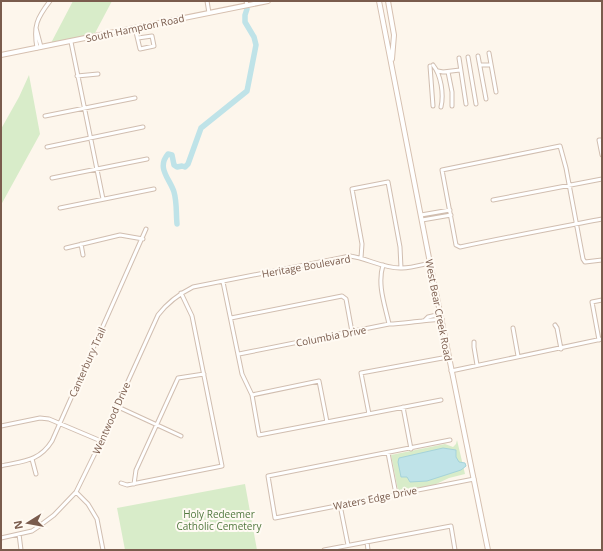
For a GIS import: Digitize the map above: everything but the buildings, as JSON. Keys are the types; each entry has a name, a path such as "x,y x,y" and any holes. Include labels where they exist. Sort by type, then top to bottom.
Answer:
{"main road":[{"name":"South Hampton Road","path":"1,55 209,13 246,3 268,1"},
{"name":"West Bear Creek Road","path":"379,1 448,357 488,550"},
{"name":"West Bear Creek Road","path":"388,1 394,34 393,70"}],"street":[{"path":"39,47 36,28 39,16 50,1"},
{"path":"207,1 209,13"},
{"path":"135,28 140,49 154,46 152,36 138,38"},
{"path":"71,42 103,199"},
{"path":"489,53 496,92"},
{"path":"478,56 481,65 486,99"},
{"path":"468,57 476,104"},
{"path":"459,58 466,104"},
{"path":"481,65 491,64"},
{"path":"433,106 431,66 438,72 442,91 441,107"},
{"path":"438,72 460,70"},
{"path":"448,72 452,92 452,106"},
{"path":"77,76 98,74"},
{"path":"45,116 135,98"},
{"path":"47,147 143,127"},
{"path":"601,140 602,155"},
{"path":"602,219 577,224 460,247 457,246 442,170 560,146 562,148 569,185 577,224 585,262 602,260"},
{"path":"52,178 147,159"},
{"path":"492,200 602,179"},
{"path":"361,258 362,244 352,189 388,182 400,247 401,268"},
{"path":"60,208 154,189"},
{"path":"421,217 450,210"},
{"path":"421,217 451,214"},
{"name":"Canterbury Trail","path":"1,466 32,460 47,450 143,239 146,229"},
{"path":"66,248 120,235 143,239"},
{"path":"81,244 82,255"},
{"name":"Heritage Boulevard","path":"206,285 350,256 383,265 401,268 430,263"},
{"path":"383,265 380,273 380,283 389,324"},
{"path":"223,282 242,374 252,395 259,435 441,400"},
{"name":"Wentwood Drive","path":"1,538 32,531 54,515 76,492 101,441 158,315 165,306 181,293 193,287 206,285"},
{"path":"121,483 127,485 134,484 222,466 192,316 181,293"},
{"path":"231,318 342,296 346,299 352,332"},
{"path":"451,371 601,340 592,302 602,300"},
{"name":"Columbia Drive","path":"239,354 389,324 404,324 424,320 428,317 441,317"},
{"path":"555,325 557,328 561,349"},
{"path":"513,328 518,356"},
{"path":"474,342 477,365"},
{"path":"369,414 361,373 448,357"},
{"path":"134,484 136,470 178,378 204,374"},
{"path":"252,395 319,381 327,422"},
{"path":"116,406 181,436"},
{"path":"403,407 411,448"},
{"path":"1,426 40,418 49,419 101,441"},
{"path":"396,494 388,453 450,440"},
{"name":"Waters Edge Drive","path":"388,453 268,476 275,518 474,479"},
{"path":"32,460 36,474"},
{"path":"76,492 88,504 97,519 103,550"},
{"path":"340,505 348,546"},
{"path":"324,550 451,526 456,550"},
{"path":"19,534 21,550"},
{"path":"366,542 368,550"}],"green space":[{"path":"73,1 112,1 94,35 51,43"},
{"path":"29,75 40,134 1,205 1,129 19,97"},
{"path":"457,440 465,474 449,478 434,485 400,491 398,490 391,455 445,444 453,447"},
{"name":"Holy Redeemer Catholic Cemetery","path":"245,484 257,550 125,550 117,508"}],"water":[{"path":"443,448 456,450 456,457 459,462 465,463 466,466 461,470 427,481 410,482 407,477 401,477 398,462 399,458"}],"waterway":[{"path":"177,224 175,196 165,173 163,164 168,154 172,155 174,165 177,167 185,167 188,164 201,128 247,91 256,45 254,37 245,22 247,9"}]}
